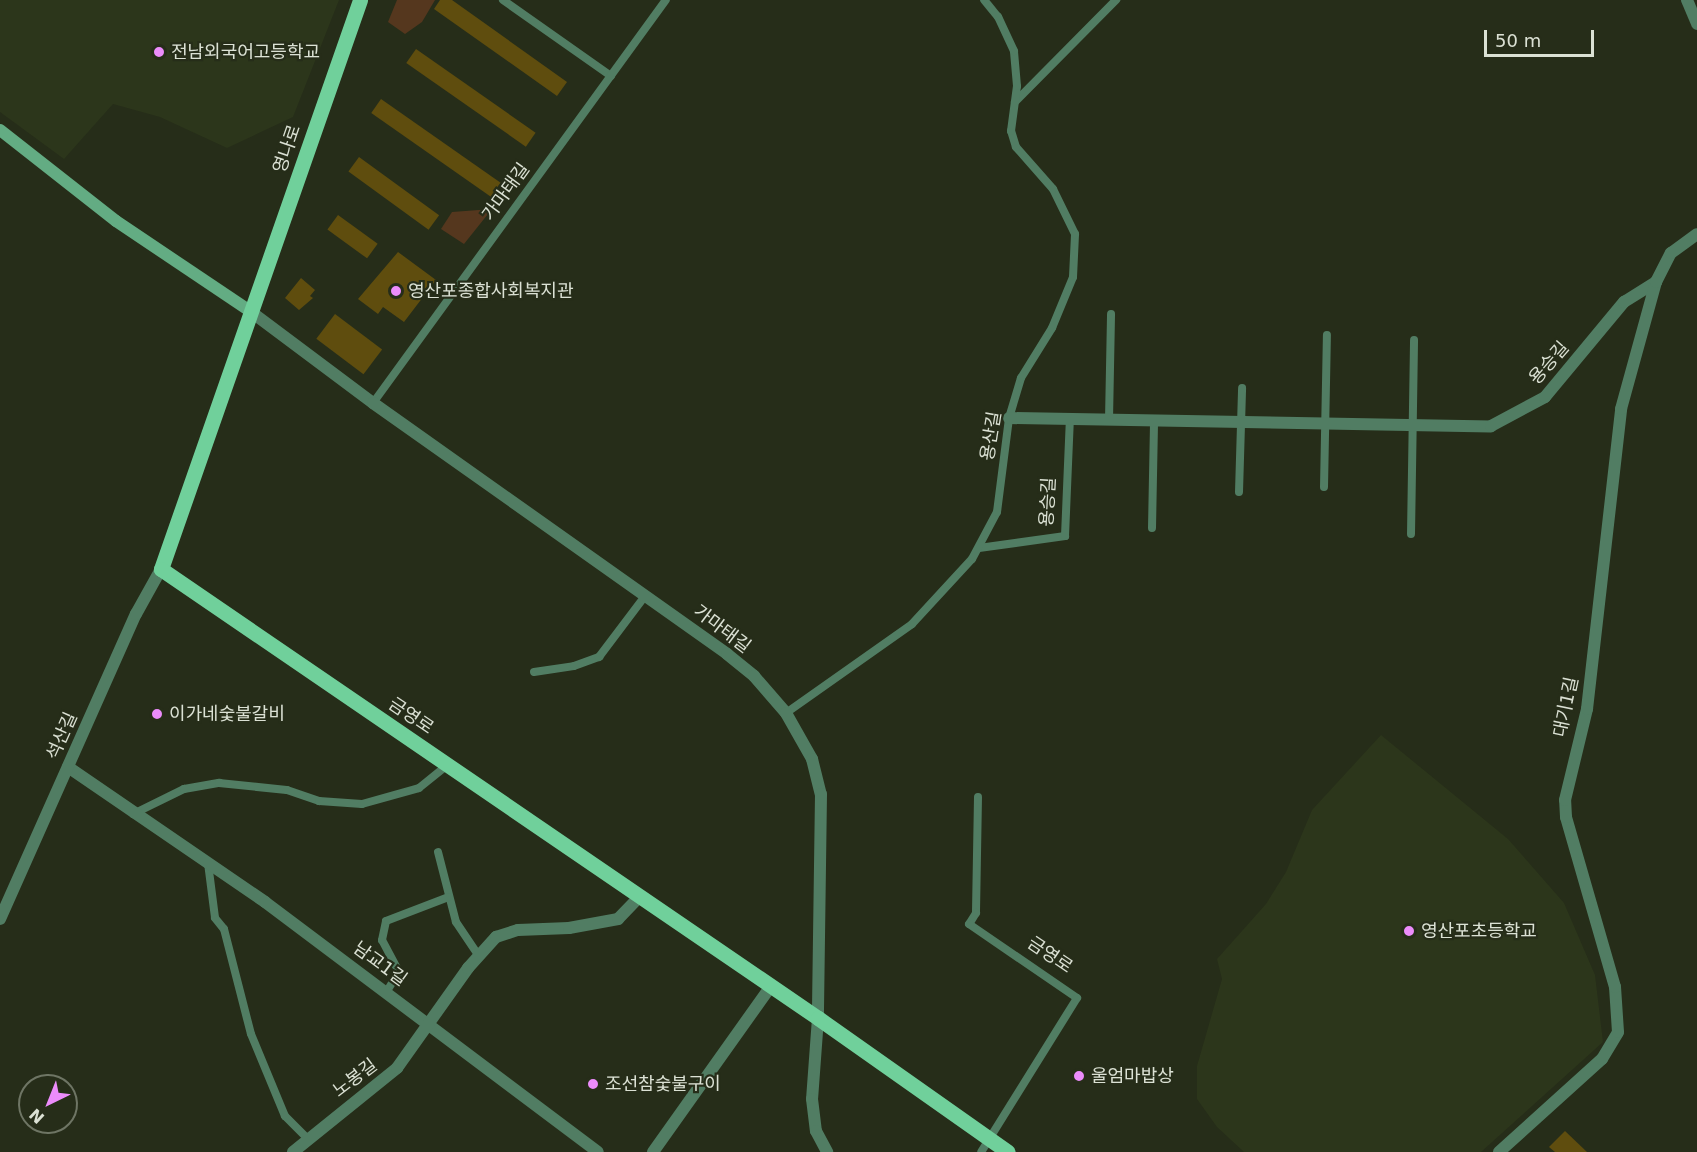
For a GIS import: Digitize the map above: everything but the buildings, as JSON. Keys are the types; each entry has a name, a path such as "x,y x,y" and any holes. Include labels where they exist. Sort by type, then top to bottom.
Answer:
{"main road":[{"name":"영나로","path":"161,569 360,0"},
{"name":"금영로","path":"161,569 818,1018 1008,1152"}],"street":[{"path":"1687,0 1697,24"},
{"path":"0,130 116,220 250,311"},
{"name":"대기1길","path":"1501,1151 1602,1059 1618,1032 1615,987 1566,817 1565,800 1587,709 1621,408 1656,282 1671,254 1697,234"},
{"name":"용승길","path":"1009,418 1491,426 1545,397 1624,302 1656,282"},
{"name":"가마태길","path":"250,311 373,403 727,654 786,712 813,759 821,794 818,1018"},
{"name":"석산길","path":"0,919 136,614 161,569"},
{"name":"남교1길","path":"68,767 133,814 208,863 387,991 598,1152"},
{"path":"430,1024 478,955 503,933 569,928 618,919 639,897"},
{"path":"653,1152 771,986"},
{"path":"818,1018 812,1099 816,1131 827,1152"},
{"name":"노봉길","path":"293,1152 306,1137 387,1079 430,1024"}],"lane":[{"path":"503,0 611,76"},
{"name":"가마태길","path":"373,403 666,0"},
{"name":"용산길","path":"786,712 912,624 963,572 979,548 997,512 1009,418 1021,378 1052,328 1073,276 1075,234 1053,189 1016,147 1011,131 1015,103 1014,51 998,17 984,0"},
{"path":"1015,103 1116,0"},
{"path":"1109,420 1111,314"},
{"path":"1324,488 1327,335"},
{"path":"1411,534 1414,339"},
{"path":"1239,492 1242,388"},
{"name":"용승길","path":"979,548 1065,536 1070,419"},
{"path":"1152,528 1154,421"},
{"path":"534,672 574,666 599,657 645,596"},
{"path":"133,814 173,793 219,783 287,790 319,801 362,804 419,788 447,765"},
{"name":"금영로","path":"978,796 976,913 969,924 1077,998 989,1139"},
{"path":"438,852 461,935 478,955"},
{"path":"208,863 212,910 224,929 251,1034 285,1116 306,1137"},
{"path":"387,991 399,972 382,940 386,921 449,897"},
{"path":"981,1152 989,1139"}],"shaded area":[{"name":"전남외국어고등학교","path":"0,0 339,0 293,117 227,148 160,117 113,104 64,159 0,112"},
{"path":"397,0 435,0 422,22 405,34 388,22"},
{"path":"492,209 464,244 441,229 452,212"},
{"name":"영산포초등학교","path":"1381,735 1508,839 1564,903 1595,975 1603,1042 1481,1152 1244,1152 1217,1127 1197,1099 1197,1066 1222,979 1217,959 1266,904 1286,872 1312,810"}],"place":[{"name":"전남외국어고등학교","path":"159,52"},
{"name":"영산포종합사회복지관","path":"396,291"},
{"name":"이가네숯불갈비","path":"157,714"},
{"name":"영산포초등학교","path":"1409,931"},
{"name":"울엄마밥상","path":"1079,1076"},
{"name":"조선참숯불구이","path":"593,1084"}]}
